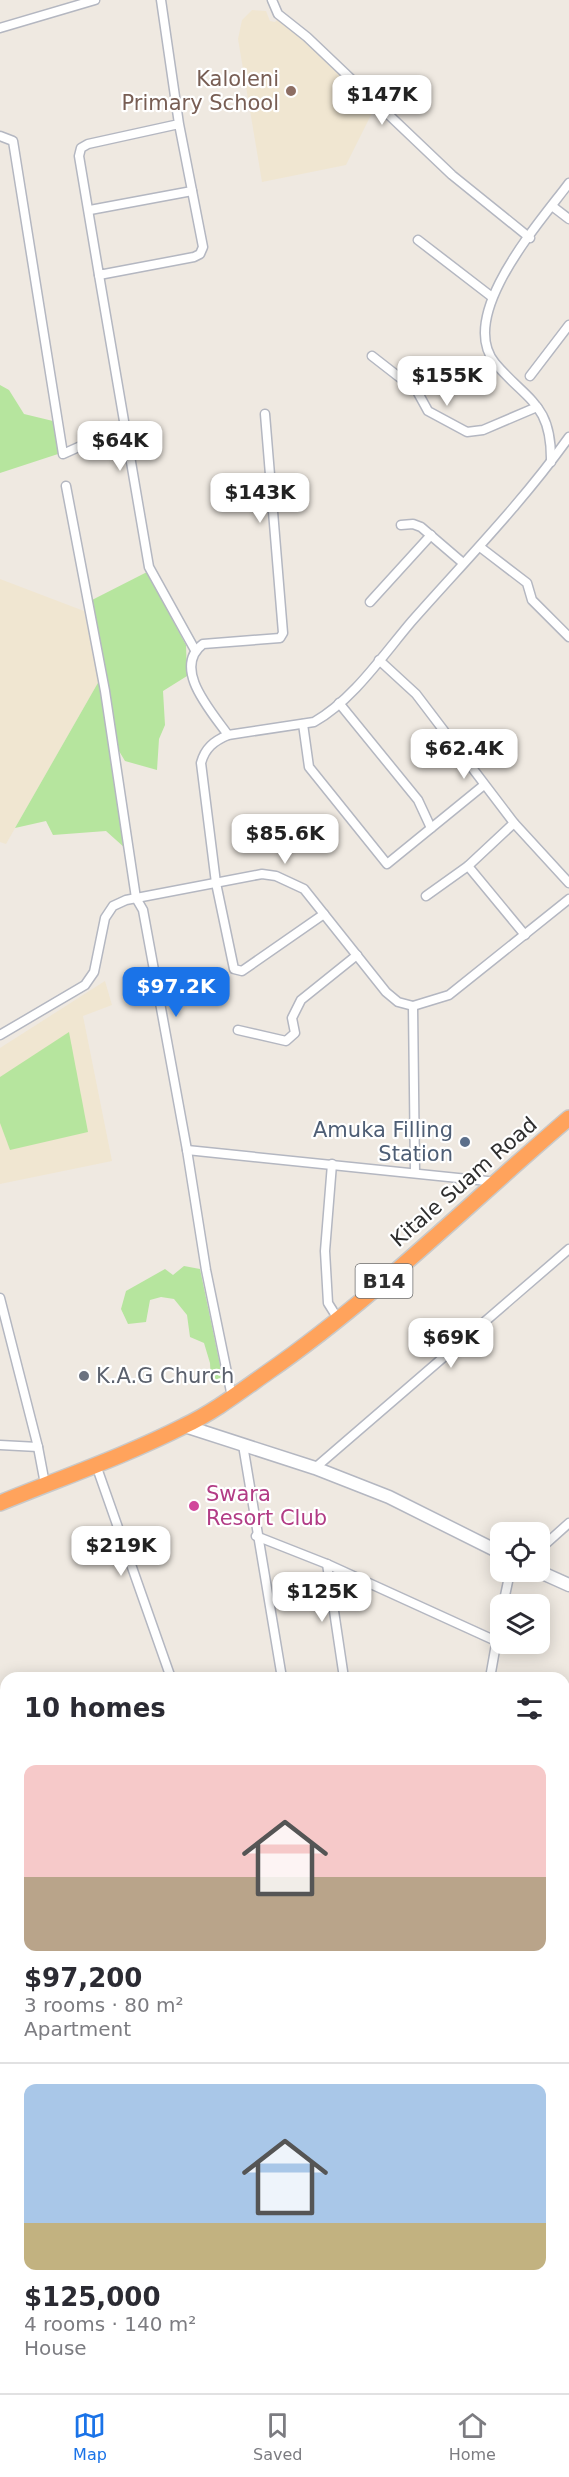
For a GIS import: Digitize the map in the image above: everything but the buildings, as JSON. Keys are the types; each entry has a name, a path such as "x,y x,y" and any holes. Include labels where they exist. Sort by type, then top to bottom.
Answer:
{"highway":[{"name":"Kitale Suam Road","path":"185,1426 305,1347 498,1182 569,1118"},
{"name":"B14","path":"0,1503 96,1466 185,1426"}],"street":[{"path":"0,28 91,0"},
{"path":"99,275 200,254 203,247 179,124 161,0"},
{"path":"272,0 278,14 307,36 452,175 530,238"},
{"path":"179,124 88,144 81,148 79,156 149,567 195,650 191,669 195,684 228,735"},
{"path":"0,136 13,141 63,454 92,441 127,438"},
{"path":"551,462 548,426 532,398 494,361 485,331 492,297 500,280 569,183"},
{"path":"90,210 192,191"},
{"path":"552,207 569,219"},
{"path":"418,240 492,297"},
{"path":"530,376 569,325"},
{"path":"372,357 417,392 425,408 467,432 483,430 537,407"},
{"path":"195,650 203,644 280,638 283,633 265,414"},
{"path":"324,914 242,971 237,972 232,965 216,883 201,763 207,748 228,735 303,724 323,717 379,660 463,563 480,547 569,438"},
{"path":"561,449 569,455"},
{"path":"66,486 105,691 136,898 143,910 187,1150 206,1270 232,1397"},
{"path":"401,525 413,524 431,535 463,563"},
{"path":"370,602 431,535"},
{"path":"480,547 527,583 532,600 569,637"},
{"path":"379,660 416,694 514,823 569,883"},
{"path":"339,703 418,801 431,828"},
{"path":"303,724 309,767 387,864 484,785"},
{"path":"426,896 468,866 514,823"},
{"path":"468,866 525,935"},
{"path":"0,1035 86,985 97,963 105,918 113,906 136,898 262,874 276,876 304,890 392,998 414,1006 448,995 569,899"},
{"path":"238,1030 286,1041 295,1033 292,1018 301,1000 357,955"},
{"path":"414,1006 415,1172"},
{"path":"187,1150 498,1182"},
{"path":"332,1164 325,1251 328,1303 338,1319"},
{"path":"315,1468 569,1249"},
{"path":"0,1298 38,1447 45,1485"},
{"path":"185,1426 315,1468 389,1497 490,1548"},
{"path":"0,1445 38,1447"},
{"path":"243,1445 256,1536 281,1672"},
{"path":"96,1466 169,1672"},
{"path":"550,1540 569,1523"},
{"path":"256,1536 327,1564 490,1638"},
{"path":"327,1564 343,1672"},
{"path":"550,1576 569,1585"},
{"path":"491,1672 494,1654"}],"shaded area":[{"path":"252,10 266,11 270,21 275,22 279,18 286,22 375,107 346,165 262,182 238,39 242,20"},
{"path":"0,579 84,611 99,681 6,844 0,842"},
{"path":"105,981 112,1005 83,1016 112,1161 0,1184 0,1048"}],"green space":[{"path":"0,385 9,390 24,414 53,421 58,454 0,473"},
{"path":"147,572 186,645 187,676 163,691 165,725 159,739 157,770 125,761 119,751 92,600"},
{"path":"99,681 125,848 106,831 53,835 46,821 15,828"},
{"path":"69,1032 88,1132 10,1150 0,1123 0,1077"},
{"path":"184,1266 200,1269 223,1379 211,1381 210,1363 204,1343 190,1337 187,1315 174,1299 161,1297 150,1300 146,1322 128,1324 121,1309 126,1291 165,1269 173,1275"}],"place":[{"name":"Kaloleni Primary School","path":"291,91"},
{"name":"Amuka Filling Station","path":"465,1142"},
{"name":"K.A.G Church","path":"84,1376"},
{"name":"Swara Resort Club","path":"194,1506"}]}
